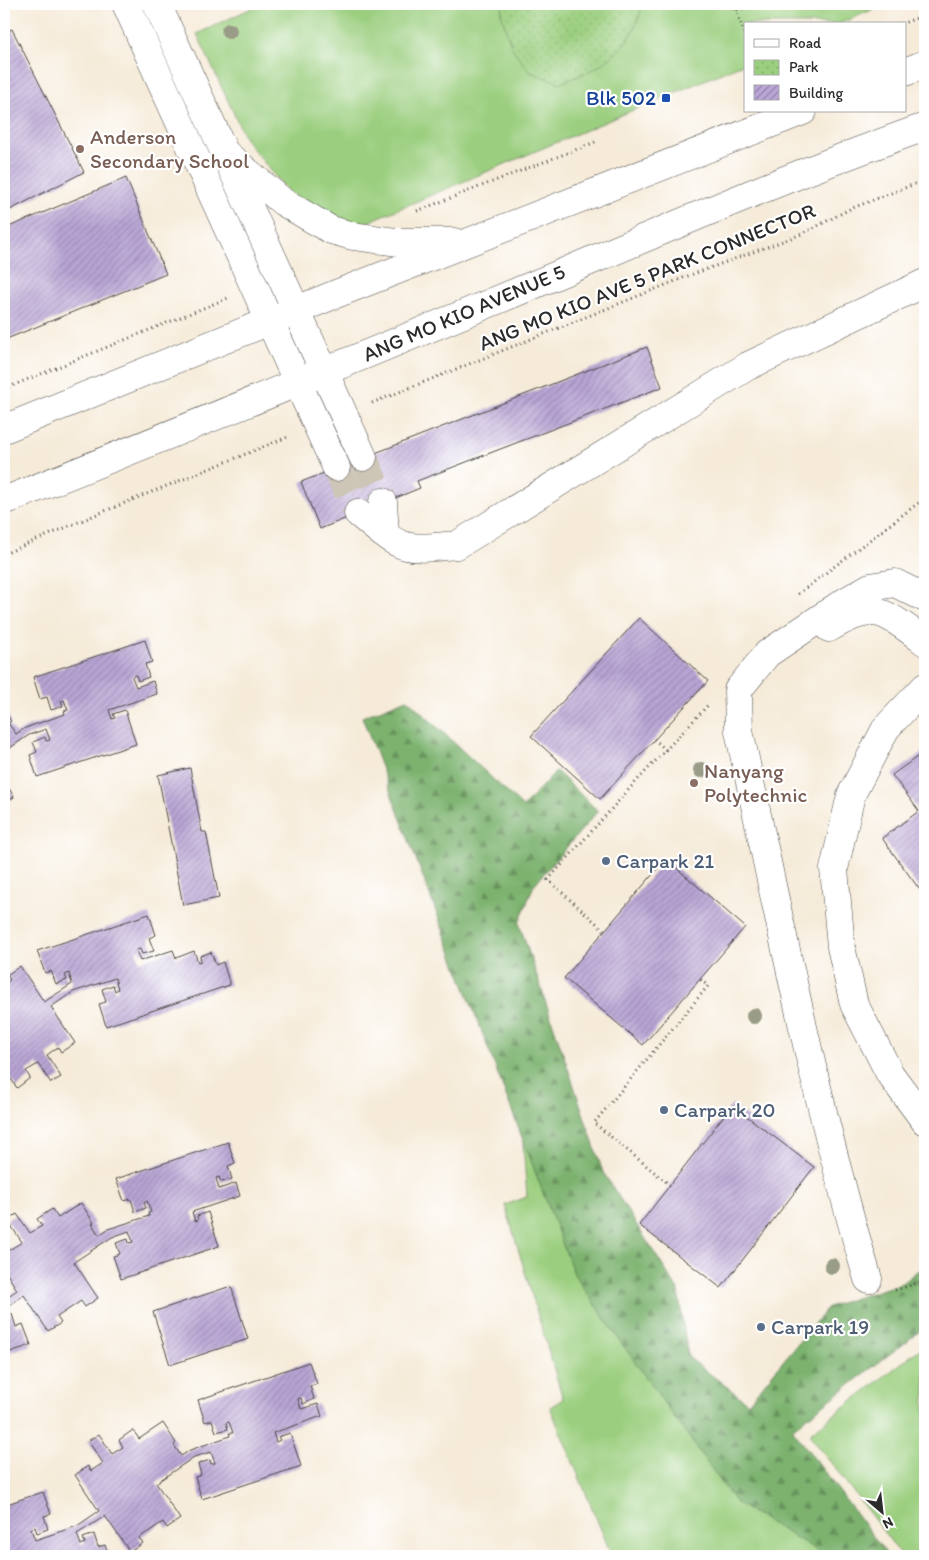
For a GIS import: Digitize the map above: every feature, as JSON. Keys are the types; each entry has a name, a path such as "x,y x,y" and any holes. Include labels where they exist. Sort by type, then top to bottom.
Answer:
{"main road":[{"path":"126,4 336,466"},
{"path":"158,4 362,455"},
{"path":"906,72 925,64"},
{"path":"4,429 297,310 800,112"},
{"name":"ANG MO KIO AVENUE 5","path":"4,501 325,372 726,204 925,127"},
{"path":"225,153 283,202 331,230 353,236 397,242 470,242"},
{"path":"358,513 385,534 406,546 457,545 748,366 925,283"},
{"path":"384,502 385,534"},
{"path":"868,1279 855,1236 805,1039 739,731 738,690 767,654 870,587 895,583 925,598"},
{"path":"738,690 822,632 853,615 876,611 900,623 925,642"},
{"path":"925,687 886,728 851,796 834,869 841,947 854,1004 890,1074 925,1121"}],"path":[{"path":"729,4 736,10"},
{"path":"736,4 736,10 744,32"},
{"path":"736,10 765,4"},
{"path":"906,22 925,15"},
{"path":"412,213 598,140"},
{"name":"ANG MO KIO AVE 5 PARK CONNECTOR","path":"380,400 688,276 802,234 850,209 925,180"},
{"path":"4,389 230,298"},
{"path":"4,554 95,515 321,432"},
{"path":"604,930 548,880 710,704"},
{"path":"654,739 666,750"},
{"path":"670,1185 594,1123 708,986 700,980"}],"green space":[{"path":"260,4 503,4 501,13 634,29 643,4 886,4 844,22 744,22 744,63 358,226 289,193 246,140 197,34"},
{"path":"503,4 643,4 634,29 612,57 603,64 561,83 530,72 512,48 501,13"},
{"path":"407,699 523,807 556,771 598,811 534,885 519,923 603,1172 678,1290 688,1357 748,1403 828,1307 902,1283 925,1265 925,1327 792,1429 888,1556 827,1556 736,1503 574,1274 362,717"},
{"path":"517,1065 692,1437 870,1556 612,1556 550,1407 563,1399 505,1205 527,1197"},
{"path":"925,1345 925,1556 902,1556 809,1434"}],"building":[{"path":"12,29 84,172 4,213 4,33"},
{"path":"126,178 166,274 4,340 4,229"},
{"path":"647,347 662,387 417,481 420,488 320,529 301,482"},
{"path":"639,618 708,681 600,799 531,736"},
{"path":"145,640 152,662 145,664 149,677 138,681 136,675 132,677 136,687 153,681 157,694 109,710 112,719 115,718 113,714 125,710 136,744 37,777 30,755 37,752 33,742 45,737 46,741 50,740 46,729 29,735 4,752 4,710 11,721 8,723 16,734 25,728 65,714 64,711 68,710 64,700 61,701 63,706 51,710 47,697 40,699 33,677"},
{"path":"925,751 925,897 882,838 919,811 892,775"},
{"path":"190,768 202,832 206,832 219,898 183,905 158,775"},
{"path":"4,780 14,797 4,804"},
{"path":"666,859 745,927 643,1045 564,978"},
{"path":"149,914 156,935 149,938 154,951 142,954 140,949 136,950 140,961 173,950 176,958 194,951 198,962 201,961 200,956 211,952 216,965 223,962 230,985 106,1026 99,1004 106,1002 102,989 113,985 115,991 118,989 115,978 73,992 51,1007 75,1043 61,1052 58,1047 47,1055 61,1077 51,1083 38,1064 26,1071 30,1078 17,1088 11,1079 4,1084 4,985 10,980 7,975 20,966 44,1002 72,984 69,973 65,975 67,980 56,984 51,971 45,973 37,951"},
{"path":"732,1105 814,1167 721,1288 639,1225"},
{"path":"228,1142 235,1163 228,1166 232,1179 221,1182 219,1177 216,1178 219,1189 236,1183 240,1196 192,1212 195,1221 198,1220 197,1216 208,1212 219,1246 121,1279 113,1256 120,1254 116,1243 128,1239 129,1243 133,1242 129,1231 112,1237 74,1262 98,1298 85,1307 81,1301 57,1317 61,1323 48,1331 24,1295 4,1309 4,1299 17,1290 4,1269 4,1247 6,1245 9,1250 22,1242 7,1220 17,1214 30,1233 42,1226 37,1219 52,1209 58,1218 81,1203 94,1223 92,1224 99,1235 108,1229 149,1216 148,1213 151,1212 147,1201 144,1203 146,1208 135,1212 131,1199 124,1201 116,1179"},
{"path":"231,1286 248,1339 170,1365 153,1312"},
{"path":"12,1314 16,1327 23,1324 31,1345 4,1354 4,1316"},
{"path":"309,1362 317,1384 310,1386 314,1399 303,1404 301,1398 298,1399 301,1409 318,1404 322,1416 273,1433 276,1442 280,1440 278,1437 290,1433 301,1466 202,1499 195,1477 201,1475 198,1464 210,1460 211,1464 215,1463 211,1452 194,1457 156,1483 180,1519 167,1528 163,1522 139,1538 143,1543 130,1552 105,1516 77,1534 81,1545 85,1543 83,1538 94,1534 98,1547 105,1545 109,1556 4,1556 4,1505 43,1492 51,1514 44,1516 48,1529 37,1533 35,1527 31,1529 35,1540 77,1526 99,1511 75,1475 88,1466 91,1471 103,1463 88,1441 99,1434 112,1454 123,1447 119,1440 133,1430 139,1439 163,1423 176,1443 174,1445 181,1456 190,1450 230,1436 229,1433 233,1433 229,1422 226,1423 228,1429 216,1432 212,1420 205,1422 198,1400"}],"tunnel":[{"path":"363,457 383,502"},
{"path":"336,467 358,513"}],"place":[{"name":"Blk 502","path":"666,98"},
{"name":"Anderson Secondary School","path":"80,149"},
{"name":"Nanyang Polytechnic","path":"694,783"},
{"name":"Carpark 21","path":"606,861"},
{"name":"Carpark 20","path":"664,1110"},
{"name":"Carpark 19","path":"761,1327"}]}
